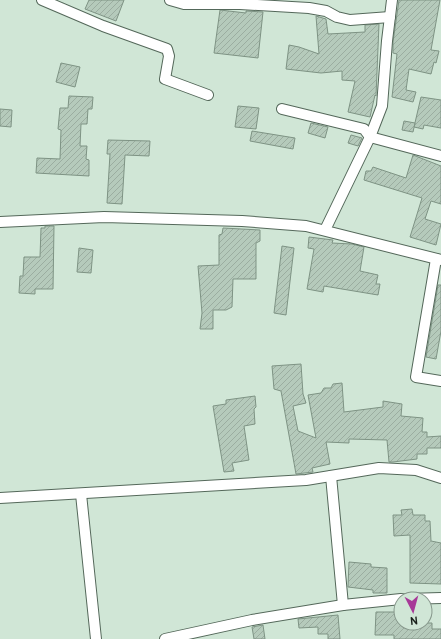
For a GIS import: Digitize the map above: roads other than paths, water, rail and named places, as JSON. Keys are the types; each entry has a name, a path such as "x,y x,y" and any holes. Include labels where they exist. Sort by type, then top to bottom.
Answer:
{"street":[{"path":"42,0 103,26 168,49 169,56 165,79 208,95"},
{"path":"170,0 184,4 240,4 309,8 326,11 337,17 350,20 390,17"},
{"path":"325,230 370,138 382,106 392,0"},
{"path":"282,109 364,129 370,138 441,156"},
{"path":"0,222 104,217 242,221 306,226 439,260 416,378 441,381"},
{"path":"0,498 306,480 379,468 416,470 441,478"},
{"path":"330,476 343,605"},
{"path":"81,494 96,639"},
{"path":"165,639 252,620 343,605 393,600"}]}
